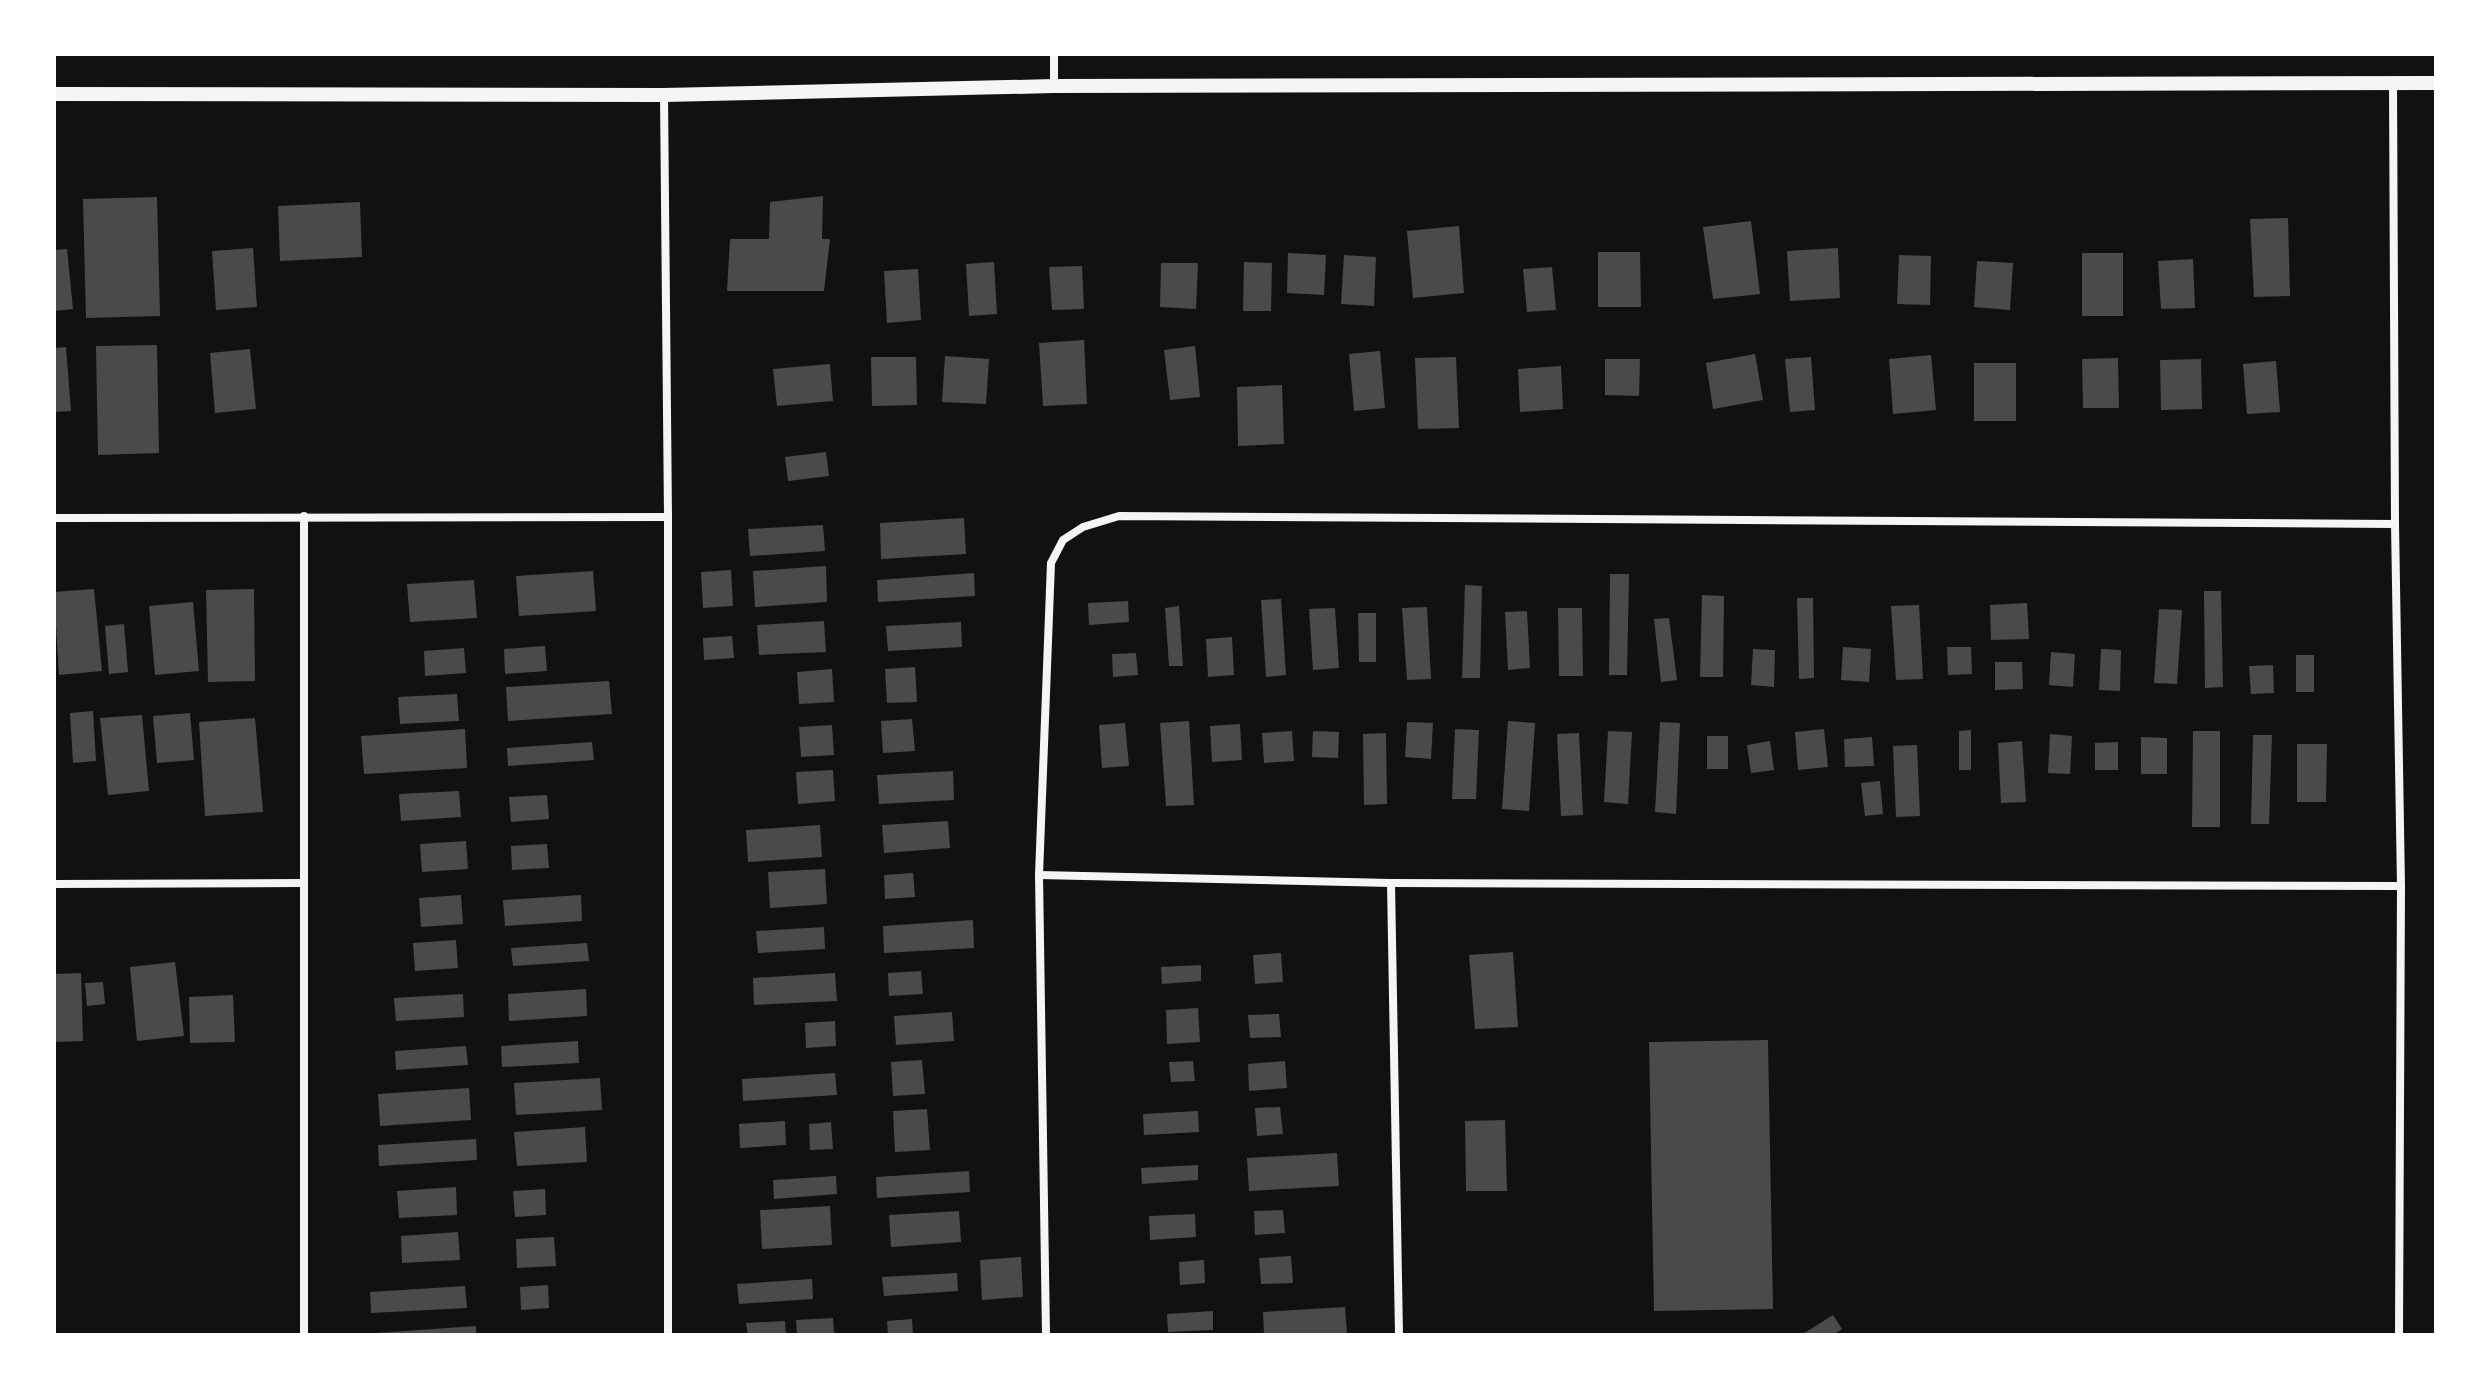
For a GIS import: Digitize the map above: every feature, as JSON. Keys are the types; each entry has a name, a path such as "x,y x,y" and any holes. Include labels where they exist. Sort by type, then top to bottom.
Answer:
{"street":[{"path":"1054,54 1054,86"},
{"path":"2393,83 2401,886 2399,1335"},
{"path":"54,94 664,95 1054,86 2436,83"},
{"path":"664,95 668,517 668,1335"},
{"path":"304,516 304,1335"},
{"path":"1046,1335 1039,875 1051,563 1063,540 1083,527 1119,516 2395,524"},
{"path":"54,518 668,517"},
{"path":"1039,875 1391,883 2401,886"},
{"path":"54,884 303,883"},
{"path":"1391,883 1399,1335"}],"building":[{"path":"823,196 822,239 830,239 824,291 727,291 730,239 769,239 770,202"},
{"path":"157,197 160,316 86,318 83,199"},
{"path":"360,202 362,257 280,261 278,206"},
{"path":"2288,218 2290,296 2254,297 2250,219"},
{"path":"1751,221 1760,294 1713,299 1703,227"},
{"path":"1459,226 1464,293 1413,298 1407,231"},
{"path":"253,248 257,307 216,310 212,251"},
{"path":"1838,248 1840,298 1790,301 1787,251"},
{"path":"67,249 73,309 54,311 54,250"},
{"path":"1598,252 1640,252 1641,307 1598,307"},
{"path":"1288,253 1326,255 1324,295 1287,293"},
{"path":"2082,253 2123,253 2123,316 2082,316"},
{"path":"1344,255 1376,257 1374,306 1341,304"},
{"path":"1899,255 1931,256 1930,305 1897,304"},
{"path":"2193,259 2195,308 2161,309 2158,261"},
{"path":"1977,261 2013,263 2010,310 1974,307"},
{"path":"994,262 997,314 969,316 966,264"},
{"path":"1244,262 1272,263 1271,311 1243,311"},
{"path":"1161,263 1198,263 1196,309 1160,307"},
{"path":"1082,266 1084,309 1052,310 1049,267"},
{"path":"1552,267 1556,310 1527,312 1523,269"},
{"path":"918,269 921,320 887,323 884,271"},
{"path":"1084,340 1087,404 1043,406 1039,343"},
{"path":"157,345 159,453 98,455 96,346"},
{"path":"1195,346 1200,397 1170,400 1164,350"},
{"path":"66,347 71,411 54,412 54,348"},
{"path":"250,349 256,409 215,413 210,353"},
{"path":"1380,351 1385,408 1354,411 1349,354"},
{"path":"1755,354 1763,400 1713,409 1706,363"},
{"path":"1931,355 1936,410 1893,414 1889,359"},
{"path":"945,356 989,359 986,404 942,402"},
{"path":"871,357 916,357 917,405 872,406"},
{"path":"1456,357 1459,428 1418,429 1415,358"},
{"path":"1811,357 1815,410 1790,412 1785,359"},
{"path":"2118,358 2119,408 2083,408 2082,359"},
{"path":"1605,359 1640,359 1639,396 1605,395"},
{"path":"2201,359 2202,409 2161,410 2160,360"},
{"path":"2276,361 2280,412 2247,414 2243,364"},
{"path":"1974,363 2016,363 2016,421 1974,421"},
{"path":"830,364 833,401 777,406 773,369"},
{"path":"1561,366 1563,409 1520,412 1518,369"},
{"path":"1282,385 1284,444 1238,446 1237,387"},
{"path":"826,452 829,476 788,481 785,457"},
{"path":"964,518 966,554 881,559 880,523"},
{"path":"823,525 825,551 750,556 748,529"},
{"path":"826,566 827,602 755,607 753,571"},
{"path":"731,570 733,606 703,608 701,572"},
{"path":"593,571 596,611 519,616 516,576"},
{"path":"974,573 975,596 878,602 877,580"},
{"path":"1610,574 1629,574 1627,675 1609,675"},
{"path":"474,580 477,618 410,622 407,584"},
{"path":"1465,585 1482,586 1480,678 1462,678"},
{"path":"94,589 102,671 59,675 54,592"},
{"path":"254,589 255,681 208,682 206,590"},
{"path":"2204,591 2221,591 2223,687 2205,688"},
{"path":"1702,595 1724,596 1723,677 1700,677"},
{"path":"1797,598 1813,598 1814,678 1799,679"},
{"path":"1281,599 1286,675 1266,677 1261,600"},
{"path":"1128,601 1129,622 1089,625 1088,603"},
{"path":"193,602 199,671 155,675 149,606"},
{"path":"2027,603 2029,639 1991,640 1990,605"},
{"path":"1919,605 1923,679 1896,680 1891,606"},
{"path":"1179,606 1183,666 1169,666 1165,608"},
{"path":"1427,607 1431,679 1407,680 1402,608"},
{"path":"1335,608 1339,668 1313,670 1309,609"},
{"path":"1558,608 1582,608 1583,676 1559,676"},
{"path":"2159,609 2182,610 2177,684 2154,683"},
{"path":"1527,611 1530,668 1508,670 1505,612"},
{"path":"1358,613 1376,613 1376,662 1359,662"},
{"path":"1669,618 1677,680 1661,682 1654,619"},
{"path":"824,621 826,652 759,655 757,625"},
{"path":"961,622 962,647 888,651 886,626"},
{"path":"124,624 128,672 109,674 105,626"},
{"path":"732,636 734,658 704,660 703,638"},
{"path":"1232,637 1234,675 1208,677 1206,639"},
{"path":"545,646 547,671 505,674 504,649"},
{"path":"1843,647 1871,649 1869,682 1841,680"},
{"path":"1947,647 1971,647 1972,674 1948,675"},
{"path":"464,648 466,673 425,676 424,651"},
{"path":"1753,649 1775,650 1774,687 1751,685"},
{"path":"2101,649 2121,650 2120,691 2099,690"},
{"path":"2051,652 2075,654 2073,687 2049,685"},
{"path":"1136,653 1138,675 1113,677 1112,654"},
{"path":"2296,655 2314,655 2314,692 2296,692"},
{"path":"1995,662 2022,662 2023,689 1995,690"},
{"path":"2273,665 2274,693 2251,694 2249,666"},
{"path":"915,667 917,702 887,703 885,669"},
{"path":"832,669 834,702 799,704 797,672"},
{"path":"609,681 612,714 508,721 506,687"},
{"path":"457,694 459,721 400,724 398,697"},
{"path":"93,711 96,761 73,763 70,713"},
{"path":"190,713 194,760 157,763 153,716"},
{"path":"142,715 149,791 108,795 100,718"},
{"path":"255,718 263,812 205,816 199,722"},
{"path":"912,719 915,751 883,753 881,721"},
{"path":"1189,721 1194,805 1166,806 1160,723"},
{"path":"1508,721 1535,723 1529,811 1502,809"},
{"path":"1407,722 1433,723 1431,759 1405,757"},
{"path":"1660,722 1680,723 1676,814 1655,812"},
{"path":"1125,723 1129,766 1102,768 1099,725"},
{"path":"1240,724 1242,760 1212,762 1210,726"},
{"path":"832,725 834,755 801,757 799,727"},
{"path":"465,729 467,768 364,774 361,736"},
{"path":"1455,729 1479,730 1476,799 1452,799"},
{"path":"1824,729 1828,767 1798,770 1795,732"},
{"path":"1971,730 1971,770 1959,770 1959,731"},
{"path":"1292,731 1294,761 1264,763 1262,733"},
{"path":"1313,731 1339,732 1338,758 1312,757"},
{"path":"1608,731 1632,732 1628,804 1604,802"},
{"path":"2193,731 2220,731 2220,827 2192,827"},
{"path":"1386,733 1387,804 1364,805 1363,734"},
{"path":"1579,733 1583,815 1561,816 1557,734"},
{"path":"2050,734 2072,736 2070,774 2048,773"},
{"path":"2253,735 2272,735 2269,824 2251,824"},
{"path":"1707,736 1728,736 1728,769 1707,769"},
{"path":"1872,737 1874,766 1845,767 1844,739"},
{"path":"2141,737 2167,738 2167,774 2141,774"},
{"path":"1770,741 1774,770 1751,773 1747,745"},
{"path":"2022,741 2026,802 2001,803 1998,743"},
{"path":"592,742 594,760 508,766 507,748"},
{"path":"2118,742 2118,770 2095,770 2095,743"},
{"path":"2297,744 2327,744 2326,802 2297,802"},
{"path":"1917,745 1920,816 1896,817 1893,746"},
{"path":"833,770 835,801 798,804 796,772"},
{"path":"953,771 954,800 879,804 877,775"},
{"path":"1880,781 1883,814 1865,816 1861,783"},
{"path":"459,791 461,817 401,821 399,794"},
{"path":"547,795 549,819 511,822 509,797"},
{"path":"948,821 950,848 884,853 882,825"},
{"path":"820,825 822,857 748,862 746,830"},
{"path":"466,841 468,869 422,872 420,844"},
{"path":"547,844 549,868 512,870 511,846"},
{"path":"825,869 827,904 770,908 768,872"},
{"path":"913,873 915,897 885,899 884,875"},
{"path":"461,895 463,924 421,927 419,898"},
{"path":"581,895 582,921 505,926 503,900"},
{"path":"973,920 974,948 884,953 883,926"},
{"path":"824,927 825,949 758,953 756,931"},
{"path":"456,940 458,968 415,971 413,943"},
{"path":"587,943 589,961 513,966 511,948"},
{"path":"1513,952 1518,1027 1475,1029 1469,955"},
{"path":"1281,953 1283,982 1255,984 1253,955"},
{"path":"175,962 184,1036 137,1041 130,967"},
{"path":"1201,965 1201,981 1162,984 1161,967"},
{"path":"921,971 923,994 889,996 888,973"},
{"path":"81,973 83,1041 54,1042 54,974"},
{"path":"835,973 837,1001 754,1005 753,978"},
{"path":"103,982 105,1004 87,1006 85,983"},
{"path":"586,989 587,1016 509,1021 508,994"},
{"path":"463,994 464,1017 396,1021 394,998"},
{"path":"233,995 235,1042 190,1043 189,997"},
{"path":"1198,1008 1200,1042 1167,1044 1166,1010"},
{"path":"952,1012 954,1041 896,1045 894,1016"},
{"path":"1279,1014 1281,1037 1250,1038 1248,1015"},
{"path":"835,1021 836,1046 806,1048 805,1023"},
{"path":"1768,1040 1773,1309 1654,1311 1649,1042"},
{"path":"578,1041 579,1063 502,1067 501,1046"},
{"path":"466,1046 468,1065 396,1070 395,1051"},
{"path":"922,1060 925,1094 893,1096 891,1062"},
{"path":"1193,1061 1195,1081 1171,1082 1169,1062"},
{"path":"1285,1061 1287,1088 1249,1091 1248,1064"},
{"path":"835,1073 837,1095 743,1101 742,1079"},
{"path":"600,1078 602,1110 516,1115 514,1083"},
{"path":"469,1088 471,1120 380,1126 378,1094"},
{"path":"1280,1107 1283,1134 1257,1136 1255,1108"},
{"path":"927,1109 930,1150 895,1152 893,1111"},
{"path":"1198,1111 1199,1132 1144,1135 1143,1114"},
{"path":"1505,1120 1507,1191 1466,1191 1465,1121"},
{"path":"785,1121 786,1145 740,1148 739,1124"},
{"path":"831,1122 833,1149 810,1150 809,1124"},
{"path":"585,1127 587,1162 517,1166 514,1132"},
{"path":"476,1139 477,1160 379,1166 378,1145"},
{"path":"1337,1153 1339,1186 1249,1191 1247,1158"},
{"path":"1198,1165 1198,1180 1142,1184 1141,1168"},
{"path":"969,1171 970,1192 877,1198 876,1177"},
{"path":"836,1176 837,1194 774,1199 773,1180"},
{"path":"456,1187 457,1215 399,1218 397,1191"},
{"path":"545,1189 546,1215 515,1217 513,1191"},
{"path":"830,1206 832,1245 762,1249 760,1210"},
{"path":"1283,1210 1285,1233 1255,1235 1254,1211"},
{"path":"959,1211 961,1242 891,1247 889,1215"},
{"path":"1195,1214 1196,1237 1150,1240 1149,1216"},
{"path":"458,1232 460,1260 402,1263 401,1236"},
{"path":"554,1237 556,1266 517,1268 516,1239"},
{"path":"1291,1256 1293,1283 1261,1284 1259,1258"},
{"path":"1021,1257 1023,1297 982,1300 980,1260"},
{"path":"1204,1260 1205,1283 1180,1285 1179,1262"},
{"path":"957,1273 958,1291 884,1296 882,1277"},
{"path":"812,1279 813,1299 739,1304 737,1284"},
{"path":"548,1285 549,1308 521,1310 520,1287"},
{"path":"465,1286 467,1308 371,1313 370,1292"},
{"path":"1345,1307 1347,1334 1264,1335 1263,1312"},
{"path":"1213,1311 1213,1330 1168,1332 1167,1314"},
{"path":"1833,1315 1842,1329 1833,1335 1801,1335"},
{"path":"833,1318 834,1335 797,1335 796,1320"},
{"path":"912,1319 913,1335 888,1335 887,1321"},
{"path":"785,1321 786,1335 748,1335 746,1323"},
{"path":"476,1326 476,1335 376,1335 376,1333"}]}
